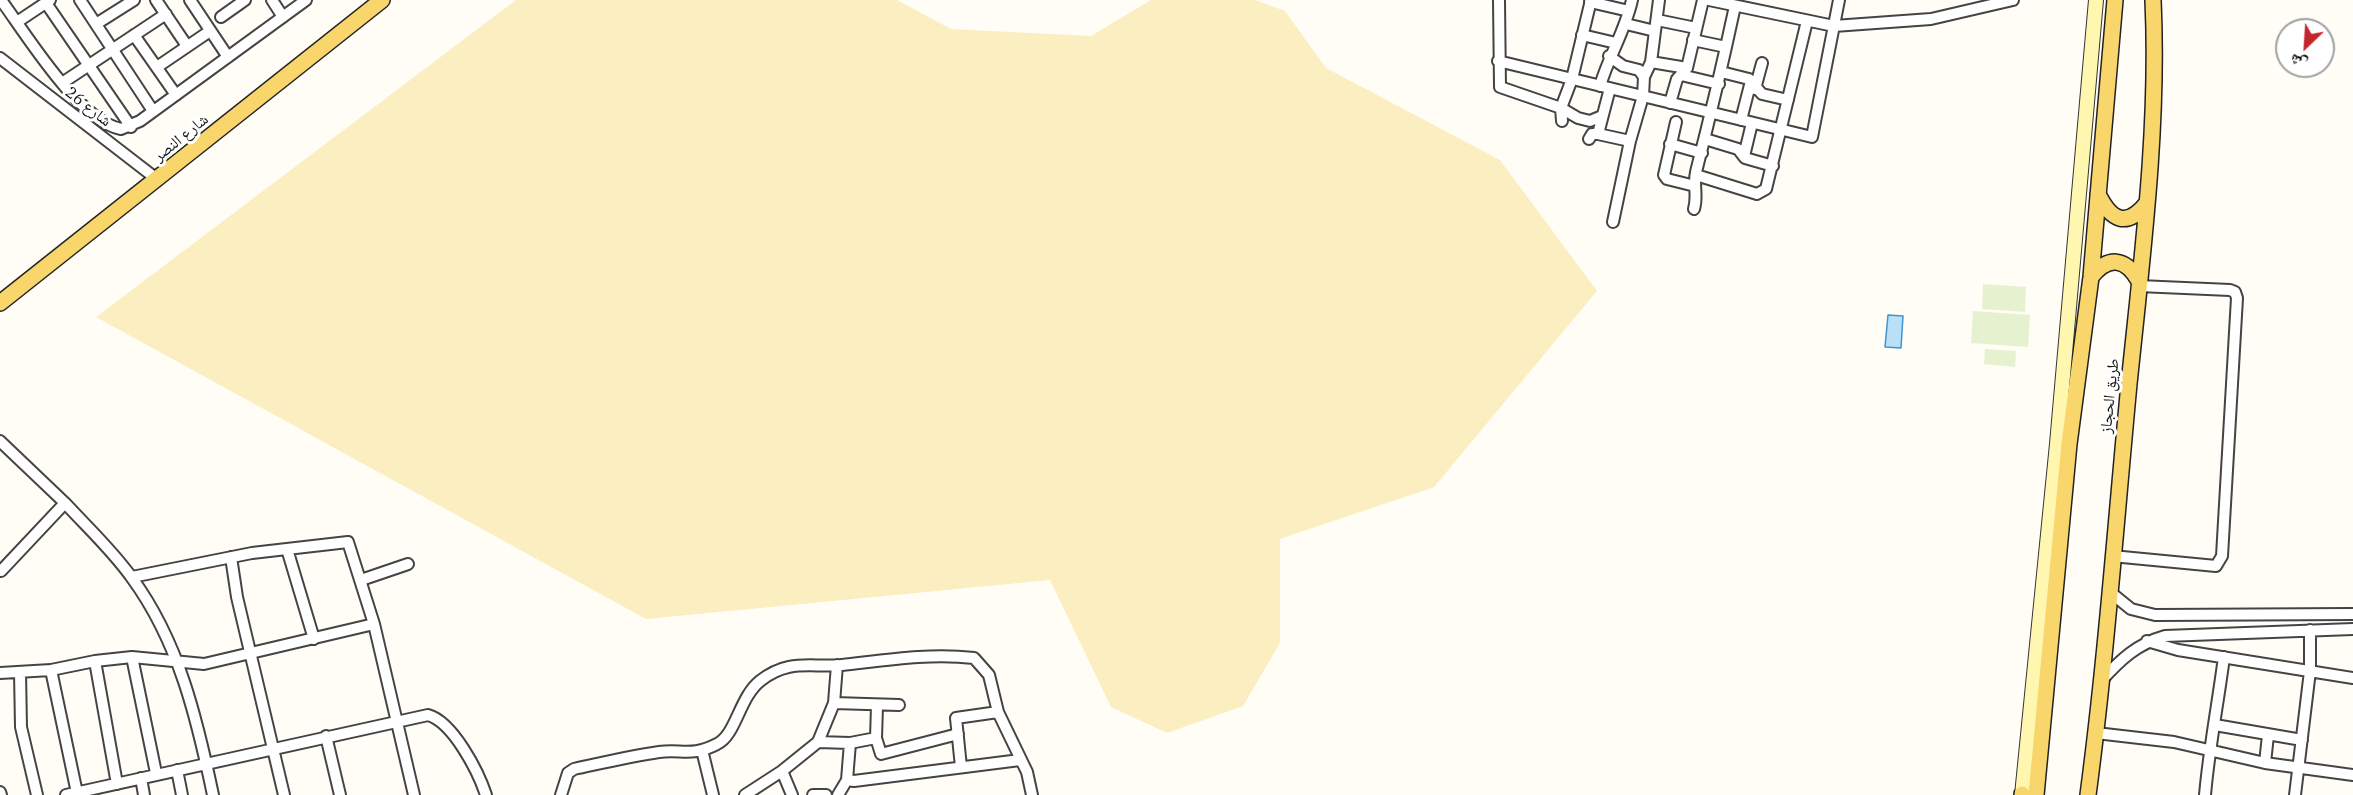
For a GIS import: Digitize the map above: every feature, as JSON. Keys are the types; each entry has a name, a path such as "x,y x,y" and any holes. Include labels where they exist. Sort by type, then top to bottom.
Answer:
{"main road":[{"name":"شارع النصر","path":"0,303 158,180 382,0"},
{"path":"2026,795 2096,0"},
{"path":"2026,795 2091,277 2115,0"},
{"name":"طريق الحجاز","path":"2088,795 2096,733 2147,203 2155,42 2154,0"},
{"path":"2098,194 2113,216 2125,220 2134,217 2147,203"},
{"path":"2091,277 2098,268 2114,262 2132,268 2139,283"}],"street":[{"path":"1,0 62,82 111,127 131,127 306,0"},
{"path":"80,0 153,111"},
{"path":"96,24 134,0"},
{"path":"156,0 187,46"},
{"path":"190,0 228,57"},
{"path":"221,18 245,0"},
{"path":"272,0 283,17"},
{"path":"1499,0 1498,82 1502,89 1561,108 1578,118 1590,121 1602,116"},
{"path":"1630,141 1594,136 1602,116 1608,56 1626,24 1632,0"},
{"path":"1613,222 1642,96 1644,77 1651,62 1659,0"},
{"path":"1670,103 1677,79 1684,72 1702,0"},
{"path":"1709,0 1834,27 1930,19 2013,0"},
{"path":"1498,61 1812,137 1839,0"},
{"path":"1562,121 1561,108 1572,79 1591,1 1629,11"},
{"path":"17,22 48,2 131,127"},
{"path":"1694,209 1696,180 1713,113 1735,6"},
{"path":"62,82 166,14"},
{"path":"1676,122 1664,176 1696,180 1757,194 1766,189 1807,21"},
{"path":"1626,24 1696,28"},
{"path":"156,67 210,31"},
{"path":"134,35 176,96"},
{"path":"1582,35 1616,43"},
{"path":"1693,40 1726,47"},
{"path":"1608,56 1623,66 1639,70 1644,77"},
{"name":"شارع 26","path":"0,58 158,180"},
{"path":"1651,62 1719,84"},
{"path":"1744,156 1753,85 1762,63"},
{"path":"1721,72 1753,85 1762,94 1788,100"},
{"path":"1705,139 1738,149 1744,156 1773,166"},
{"path":"1670,144 1702,153"},
{"path":"2112,556 2216,566 2222,556 2237,298 2235,292 2230,290 2139,283"},
{"path":"0,441 65,503 132,577 169,638 178,662 213,795"},
{"path":"0,571 65,503"},
{"path":"132,577 231,557 348,542 362,580 374,624 414,795"},
{"path":"287,549 314,639"},
{"path":"231,557 250,655 284,795"},
{"path":"362,580 408,564"},
{"path":"2110,592 2131,609 2156,615 2353,614"},
{"path":"0,673 51,670 95,661 132,657 204,664 374,624"},
{"path":"2101,681 2130,651 2147,641 2165,636 2353,629"},
{"path":"2295,795 2310,671 2310,630"},
{"path":"2147,641 2178,650 2353,678"},
{"path":"561,795 568,773 574,769 662,752 688,754 726,738 748,693 760,681 792,666 807,663 837,665 931,654 974,658 989,675 998,712 1030,781 1032,795"},
{"path":"132,657 156,773"},
{"path":"2205,795 2209,748 2215,725 2224,657"},
{"path":"95,661 117,784"},
{"path":"745,795 782,771 818,742 834,703 837,665"},
{"path":"51,670 72,794 101,792 117,784 156,773 428,715 443,722 466,755 486,795"},
{"path":"20,672 21,727 37,795"},
{"path":"834,703 899,705"},
{"path":"877,706 876,738 881,754 958,734"},
{"path":"961,767 956,718 998,712"},
{"path":"2215,725 2302,740"},
{"path":"2096,733 2209,748 2265,763 2353,775"},
{"path":"2265,763 2268,735"},
{"path":"326,736 340,795"},
{"path":"818,742 850,743 876,738"},
{"path":"838,795 847,780 850,743"},
{"path":"702,750 713,795"},
{"path":"847,780 1020,760"},
{"path":"177,770 182,795"},
{"path":"782,771 792,795"},
{"path":"141,778 144,795"},
{"path":"813,795 826,795"}],"sand":[{"path":"516,0 897,0 951,29 1091,36 1151,0 1255,0 1285,11 1326,68 1500,160 1597,291 1434,487 1280,539 1280,643 1243,706 1167,733 1111,707 1050,580 646,619 96,317"}],"green space":[{"path":"1983,284 2026,287 2025,312 1982,309"},
{"path":"1973,311 2030,315 2028,347 1971,343"},
{"path":"1985,349 2016,351 2015,367 1984,364"}],"water":[{"path":"1888,315 1903,316 1901,348 1885,347"}]}
